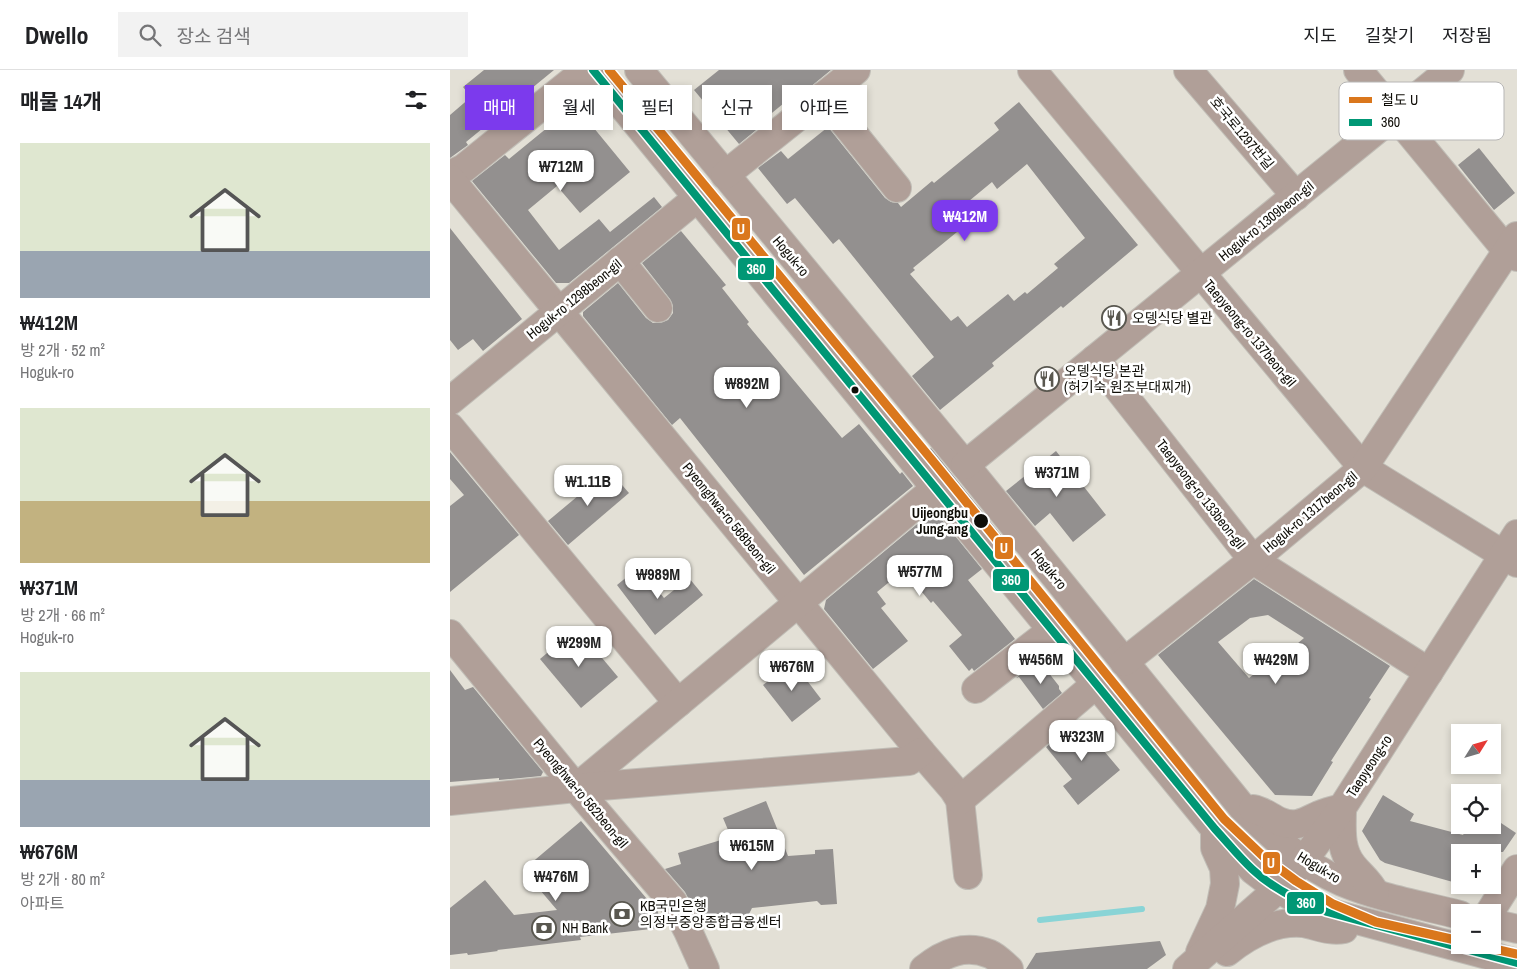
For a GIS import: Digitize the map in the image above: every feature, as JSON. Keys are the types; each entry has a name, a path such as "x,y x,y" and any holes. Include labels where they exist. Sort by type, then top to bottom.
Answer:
{"street":[{"path":"450,177 464,168 586,70"},
{"path":"593,70 1215,829 1253,870 1278,889 1326,912 1368,923 1458,959 1517,963"},
{"name":"Hoguk-ro","path":"639,70 965,465 1242,807 1285,846 1304,860 1341,881 1376,895 1451,913"},
{"path":"837,85 856,70"},
{"name":"Taepyeong-ro 137beon-gil","path":"1032,70 1363,468 1513,551"},
{"name":"호국로1297번길","path":"1188,70 1296,196"},
{"path":"1358,70 1368,82"},
{"path":"725,175 782,129"},
{"path":"850,130 897,188"},
{"name":"Hoguk-ro 1309beon-gil","path":"965,465 1364,140"},
{"path":"1417,140 1514,248"},
{"name":"Pyeonghwa-ro 568beon-gil","path":"450,177 920,752 953,789 960,800"},
{"name":"Hoguk-ro 1298beon-gil","path":"450,401 697,198"},
{"name":"Hoguk-ro 1317beon-gil","path":"1124,662 1253,560 1363,468 1514,248"},
{"path":"620,261 658,308"},
{"name":"Taepyeong-ro 133beon-gil","path":"1095,359 1253,560 1429,672"},
{"path":"450,427 678,703"},
{"path":"576,788 936,488"},
{"name":"Taepyeong-ro","path":"1191,966 1278,889 1304,860 1342,808 1429,672 1513,551"},
{"path":"976,689 1052,630"},
{"name":"Pyeonghwa-ro 562beon-gil","path":"450,634 576,788 674,902 702,965"},
{"path":"968,875 960,800 1096,684"},
{"path":"450,801 576,788 909,761 920,752"},
{"path":"1242,807 1261,811 1283,823 1296,824 1307,823 1319,815 1342,808 1342,843 1344,853 1354,868 1369,882 1376,895"},
{"path":"1191,966 1220,909 1225,884 1224,868 1215,848 1215,829"},
{"path":"1495,904 1517,869"},
{"path":"1191,966 1227,952 1242,940 1270,927 1302,923 1336,930 1368,923"},
{"path":"1501,925 1517,929"},
{"path":"924,969 950,952 968,949 991,955 1009,969"}],"building":[{"path":"484,70 554,70 534,86 465,85"},
{"path":"719,70 831,70 813,85 782,85 782,105 772,113 772,85 702,85 702,100 694,90"},
{"path":"465,102 465,130 481,130 466,142 468,145 450,158 450,115"},
{"path":"1019,102 1138,245 1063,308 1061,306 992,363 994,366 940,410 912,376 934,357 839,239 833,244 795,198 787,204 758,168 781,151 788,159 824,130 830,130 885,198 891,202 898,203 901,207 932,181 934,183 999,130 994,123","holes":["1027,164 1085,238 1054,264 1058,268 1027,294 1025,292 1014,301 1008,294 967,327 958,316 951,321 910,274 915,270 913,268 957,232 946,220 992,182 997,189"]},
{"path":"544,130 596,130 630,172 580,213 557,186 528,210 559,250 599,219 610,232 654,197 662,207 569,283 556,283 472,181 505,155 509,159"},
{"path":"727,130 756,130 739,144"},
{"path":"1479,148 1515,193 1494,210 1458,165"},
{"path":"450,228 522,319 483,351 473,339 458,350 450,340"},
{"path":"681,231 726,285 722,288 749,322 747,324 842,438 859,424 900,474 902,472 913,486 804,575 680,418 672,425 583,316 583,312 618,283 646,318 653,323 668,320 673,313 670,299 642,263"},
{"path":"931,448 1010,546 1006,549 926,452"},
{"path":"1056,451 1106,515 1073,542 1050,513 1035,526 1006,491"},
{"path":"450,452 519,535 450,592 450,506 464,495 450,479"},
{"path":"609,470 629,493 568,545 548,521"},
{"path":"934,510 982,569 968,580 1015,639 974,671 972,668 969,671 949,646 962,635 933,601 931,603 904,570 877,592 886,604 881,608 908,641 873,669 824,609 826,600"},
{"path":"639,567 664,598 689,578 703,595 655,635 617,585"},
{"path":"1254,579 1390,666 1331,761 1333,762 1312,796 1275,795 1158,655","holes":["1268,615 1304,638 1272,665 1269,662 1249,678 1218,642 1250,618"]},
{"path":"577,628 618,677 581,708 540,659"},
{"path":"793,662 821,699 792,722 763,685"},
{"path":"1037,662 1041,663 1059,686 1062,693 1043,709 1019,677 1016,678"},
{"path":"450,670 465,690 473,687 543,772 541,776 450,782"},
{"path":"1078,720 1120,770 1078,805 1063,786 1072,779 1046,747"},
{"path":"1383,795 1414,814 1410,821 1451,832 1451,834 1501,834 1501,823 1516,833 1503,852 1501,852 1501,844 1451,844 1451,881 1385,863 1380,860 1362,831"},
{"path":"766,801 788,856 815,854 815,850 833,849 837,904 821,905 817,901 752,908 746,920 712,923 699,919 685,892 665,869 681,864 678,853 731,837 723,818"},
{"path":"581,821 658,912 660,928 580,937 581,940 468,955 467,953 450,955 450,908 485,880 514,915 557,910 523,870"},
{"path":"1160,941 1166,955 1147,969 1026,969 1036,953"}],"waterway":[{"path":"1040,920 1142,909"}],"rail line":[{"name":"U","path":"609,70 932,460 1224,819 1266,859 1296,881 1333,904 1376,922 1451,939"},
{"name":"U","path":"1501,950 1517,954"}],"transit line":[{"name":"360","path":"593,70 1215,829 1247,864 1278,889 1327,912 1517,963"}],"place":[{"name":"오뎅식당 별관","path":"1114,318"},
{"name":"오뎅식당 본관 (허기숙 원조부대찌개)","path":"1047,379"},
{"name":"Uijeongbu Jung-ang","path":"981,521"},
{"name":"KB국민은행 의정부중앙종합금융센터","path":"622,914"},
{"name":"NH Bank","path":"544,928"}]}
